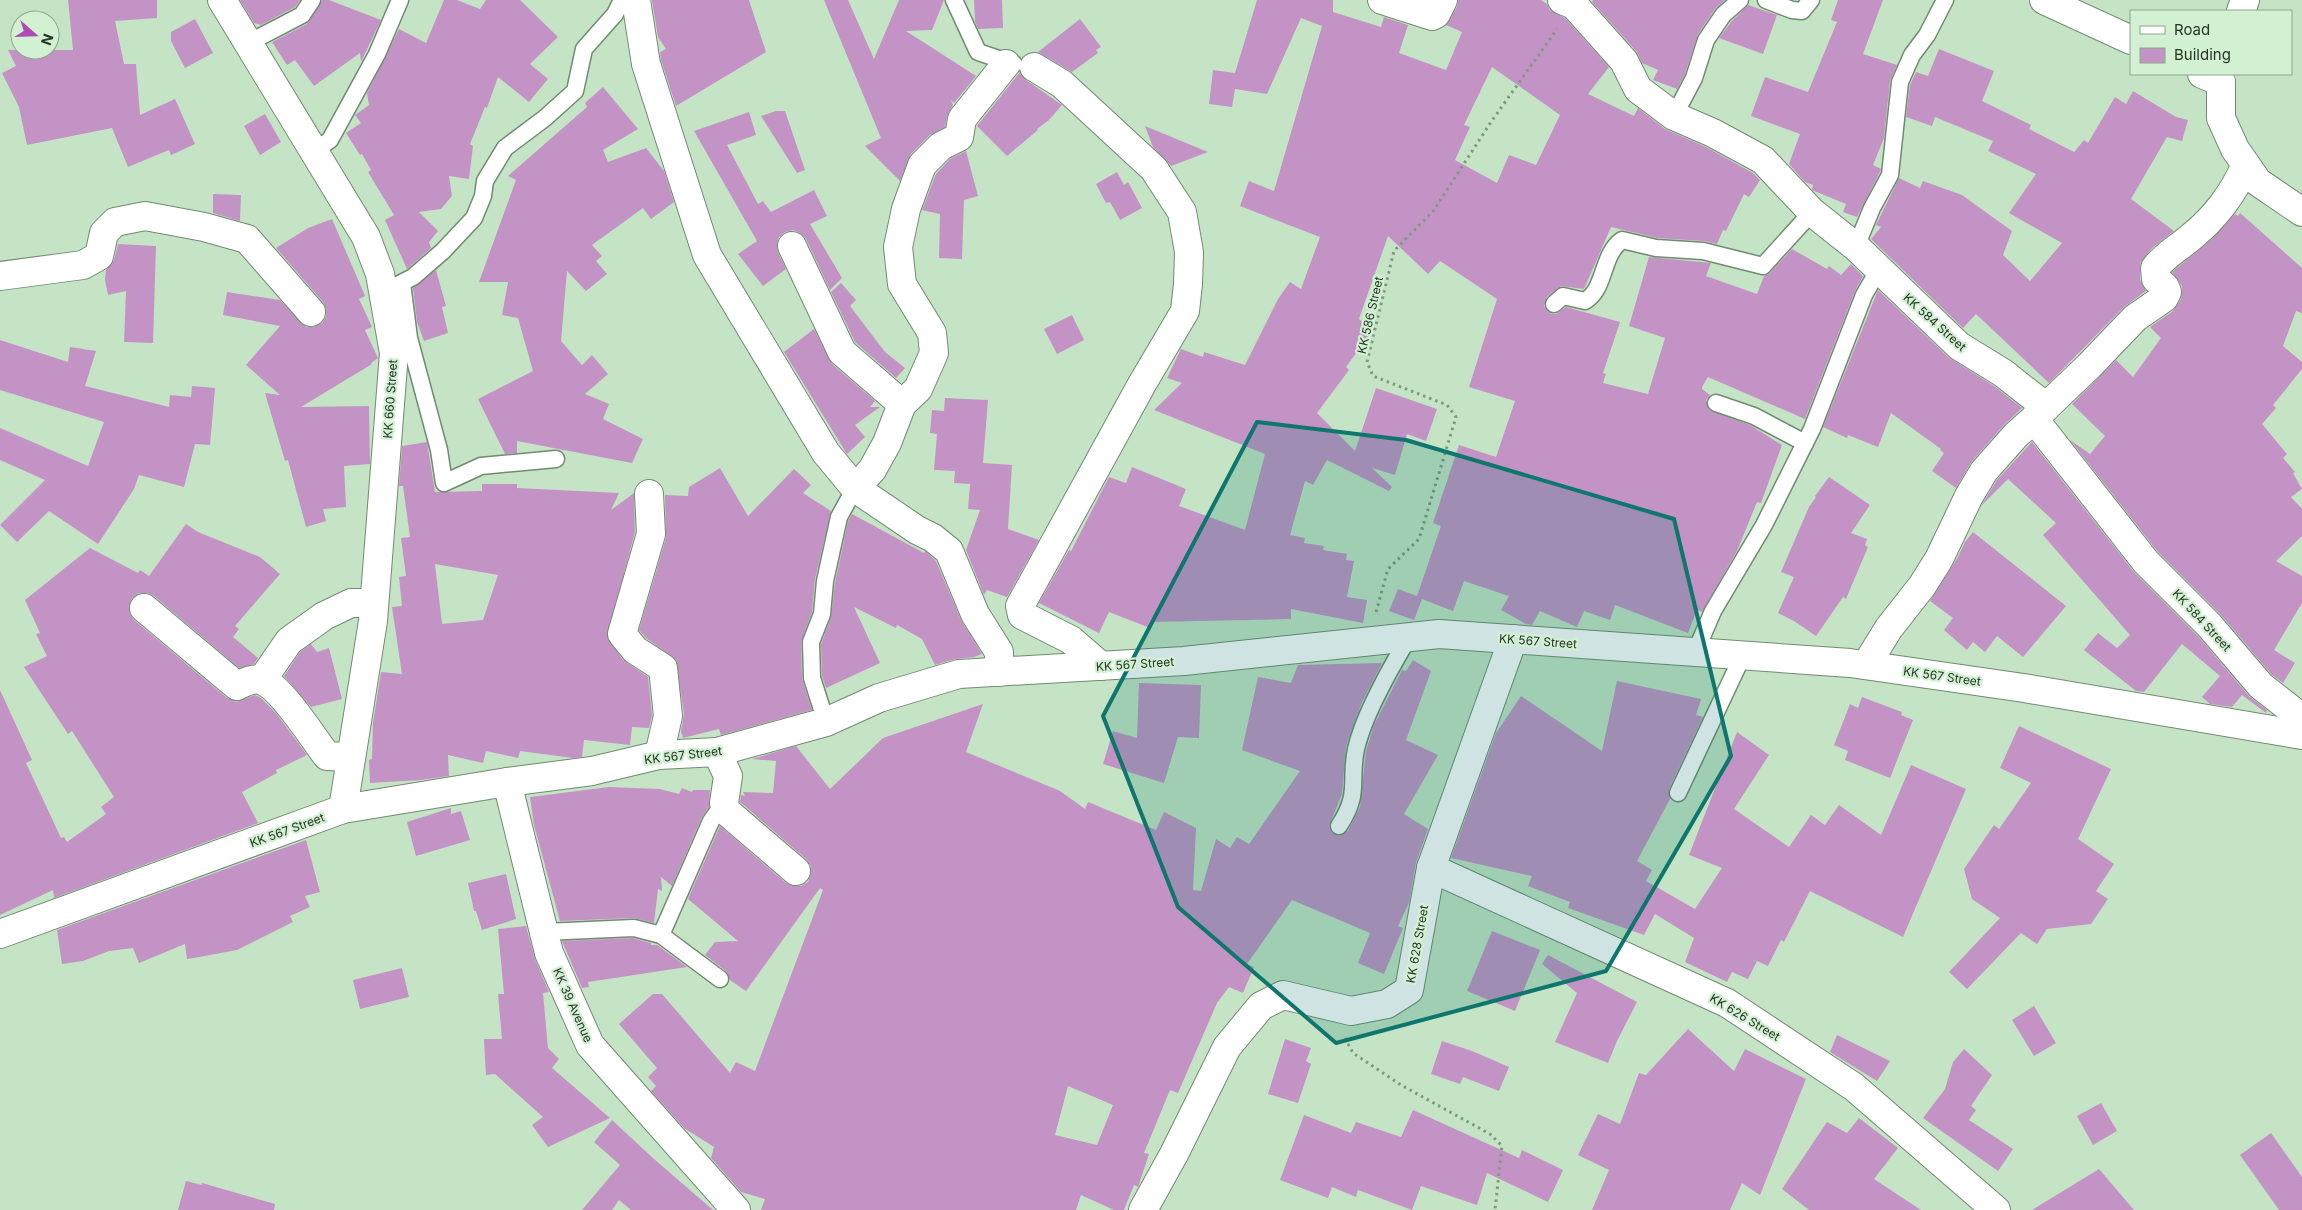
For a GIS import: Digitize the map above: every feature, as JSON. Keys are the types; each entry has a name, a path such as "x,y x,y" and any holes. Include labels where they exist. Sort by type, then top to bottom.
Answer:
{"street":[{"path":"636,0 646,64 707,255 826,453 856,488 917,530 933,538 948,551 975,614 999,652 999,672"},
{"path":"1382,0 1432,16 1436,14 1443,0"},
{"path":"2044,0 2130,40"},
{"name":"KK 660 Street","path":"225,2 366,237 380,274 393,287 394,353 374,604 343,809"},
{"name":"KK 584 Street","path":"1568,3 1624,61 1638,89 1674,116 1713,133 1763,160 1812,212 1856,247 1959,346 2003,373 2040,413 2146,562 2209,625 2261,686 2302,718"},
{"path":"856,488 872,470 887,443 902,404 918,389 934,354 932,333 902,284 898,247 906,208 922,165 941,146 959,137 962,120 1006,64"},
{"path":"1034,67 1062,84 1154,169 1182,212 1189,252 1185,311 1142,384 1020,606 1022,615 1071,640 1101,666"},
{"path":"2216,77 2221,118 2235,149 2258,182 2302,212"},
{"path":"1866,665 1889,628 1922,586 1939,559 1969,496 1984,471 2016,434 2089,366 2135,318 2164,298 2168,292 2156,279 2155,268 2170,252 2188,240 2218,213 2233,193 2246,165"},
{"path":"0,276 83,265 99,256 104,233 115,222 145,216 204,227 247,239 311,312"},
{"path":"792,246 842,352 902,404"},
{"path":"649,494 651,534 622,634 635,650 664,668 668,716 659,755"},
{"path":"262,680 289,641 324,616 351,603 374,604"},
{"path":"144,608 237,686 249,680 262,680 281,695 328,756 351,757"},
{"name":"KK 567 Street","path":"0,934 343,809 507,782 592,771 659,755 717,752 826,722 879,698 959,674 1184,660 1439,634 1866,665 2024,688 2302,735"},
{"name":"KK 628 Street","path":"1143,1210 1174,1154 1226,1047 1261,1006 1283,995 1351,1011 1387,1004 1409,990 1431,868 1513,639"},
{"path":"717,752 728,776 724,803 726,810 796,871"},
{"name":"KK 39 Avenue","path":"507,782 549,953 590,1045 736,1210"},
{"name":"KK 626 Street","path":"1431,868 1726,1003 1854,1087 1996,1210"}],"lane":[{"path":"248,43 302,15 312,0"},
{"path":"314,151 330,140 377,54 400,0"},
{"path":"556,459 481,466 444,483 439,450 409,338 393,287 413,277 443,252 474,218 483,196 485,181 505,148 545,118 575,91 584,48 615,14 622,0"},
{"path":"954,0 978,52 1006,64 1034,67"},
{"path":"1674,116 1694,78 1706,40 1723,15 1740,0"},
{"path":"1766,0 1792,10 1802,11 1812,0"},
{"path":"1856,247 1872,208 1890,175 1900,82 1912,55 1927,35 1945,0"},
{"path":"1554,304 1563,296 1585,301 1593,297 1607,259 1616,244 1622,240 1656,248 1703,251 1763,266 1812,212"},
{"path":"1695,653 1713,611 1764,525 1805,443 1864,296 1879,269"},
{"path":"1716,403 1754,416 1805,443"},
{"path":"826,722 812,678 811,642 822,614 825,581 839,517 856,488"},
{"path":"1339,826 1353,801 1356,748 1371,711 1409,637"},
{"path":"1678,794 1743,655"},
{"path":"661,934 711,821 724,803"},
{"path":"544,932 634,928 661,934 720,980"}],"path":[{"name":"KK 586 Street","path":"1368,642 1388,569 1419,539 1456,416 1447,405 1373,376 1367,362 1394,250 1434,210 1568,3"},
{"path":"1326,1005 1353,1054 1401,1085 1490,1134 1502,1146 1495,1210"}],"highlighted area":[{"path":"1257,422 1406,440 1674,519 1731,756 1606,971 1336,1043 1178,907 1103,716"}],"building":[{"path":"68,0 157,0 157,18 115,21 124,64 136,64 140,115 175,99 195,144 171,155 169,150 128,167 112,128 27,145 19,107 2,73 16,66 13,60 60,60 60,50 73,50"},
{"path":"240,0 300,0 295,7 261,25 254,23"},
{"path":"322,0 329,0 381,20 361,62 360,53 314,86 295,60 287,65 272,42 307,24"},
{"path":"444,0 457,0 480,9 486,0 520,0 558,37 530,64 548,79 529,102 498,77 487,108 485,107 470,144 473,146 469,179 449,176 452,196 441,209 419,212 438,231 429,242 431,248 407,269 385,220 394,215 368,172 371,170 362,154 360,155 346,133 361,123 355,115 369,105 367,93 399,29 426,43"},
{"path":"652,0 749,0 766,52 676,106 661,60 660,52 666,49 658,37"},
{"path":"824,0 848,0 874,59 899,0 944,0 932,30 906,31 976,76 954,103 951,100 953,105 947,116 945,127 930,135 911,154 900,181 865,146 881,138"},
{"path":"974,0 1002,0 1003,28 978,29 975,21"},
{"path":"1257,0 1333,0 1333,12 1381,27 1384,17 1408,25 1399,53 1446,70 1462,32 1446,25 1457,7 1458,0 1541,0 1547,4 1550,10 1565,18 1609,67 1588,94 1634,116 1638,108 1665,129 1706,147 1753,173 1760,180 1749,197 1744,194 1726,231 1723,230 1717,244 1704,241 1657,238 1611,227 1584,289 1561,286 1547,297 1544,306 1551,314 1556,314 1566,307 1620,322 1603,373 1606,374 1603,383 1648,394 1665,338 1629,326 1649,257 1711,263 1706,276 1757,294 1764,276 1770,273 1792,249 1827,269 1829,266 1841,275 1851,264 1863,276 1855,291 1805,419 1708,377 1702,387 1710,395 1706,400 1709,410 1750,425 1782,445 1761,503 1757,502 1737,551 1702,612 1697,610 1688,633 1615,605 1610,620 1584,611 1577,627 1540,611 1532,625 1526,624 1501,610 1509,596 1464,581 1453,611 1422,599 1414,620 1389,611 1398,589 1417,596 1441,526 1433,523 1459,445 1496,457 1515,401 1469,387 1497,299 1440,261 1428,274 1388,236 1359,319 1373,330 1346,367 1349,370 1317,413 1355,451 1376,388 1437,409 1426,441 1407,434 1395,475 1372,468 1392,487 1389,491 1327,460 1313,485 1305,481 1290,535 1305,538 1304,543 1324,546 1323,550 1347,554 1346,560 1354,561 1347,597 1367,600 1363,623 1291,609 1291,619 1151,622 1150,628 1109,612 1099,633 1039,603 1069,550 1071,551 1109,477 1126,483 1132,467 1186,489 1179,506 1245,530 1265,454 1154,410 1182,383 1167,378 1181,349 1203,357 1204,352 1245,365 1278,299 1290,282 1301,289 1320,237 1240,206 1249,181 1274,191 1322,26 1301,18 1267,94 1235,89 1232,107 1209,104 1213,70 1235,73","holes":["1492,67 1560,115 1536,165 1509,155 1497,183 1455,160 1470,127 1464,125"]},
{"path":"1593,0 1725,0 1715,9 1698,34 1685,74 1677,89 1653,80 1658,70 1642,63 1636,51 1592,2"},
{"path":"1838,0 1883,0 1863,54 1897,65 1890,81 1884,138 1873,165 1881,169 1857,217 1843,212 1846,204 1812,190 1813,185 1805,182 1789,164 1800,134 1751,116 1765,77 1808,92 1837,22 1831,20"},
{"path":"1748,5 1777,15 1763,54 1719,38 1731,22"},
{"path":"195,19 213,53 185,68 171,41 171,32"},
{"path":"1080,19 1101,47 1096,50 1098,53 1072,72 1038,52"},
{"path":"1939,49 1994,71 1982,101 2031,125 2029,129 2074,152 2084,140 2088,143 2115,97 2126,104 2133,91 2176,117 2188,120 2182,141 2167,137 2131,199 2174,231 2152,248 2140,263 2140,280 2146,291 2124,307 2049,383 1976,314 1963,328 1871,239 1881,227 1876,225 1899,178 1920,188 1923,181 1962,195 2012,231 2003,255 2030,281 2062,243 2009,213 2036,174 1988,151 1993,141 1935,117 1932,126 1906,117 1910,85 1916,72 1928,76"},
{"path":"1020,72 1026,80 1062,105 1049,120 1007,156 977,126"},
{"path":"603,87 638,129 603,150 608,162 646,148 664,171 674,202 651,219 643,208 592,245 602,256 596,261 607,274 586,291 567,271 561,341 582,365 592,355 608,374 585,394 609,404 603,419 643,439 632,463 517,441 517,453 505,454 478,399 533,371 518,318 502,315 508,282 479,282 516,180 508,176 587,107 585,103"},
{"path":"776,111 785,111 805,170 797,173 761,116"},
{"path":"749,112 756,135 727,145 758,204 763,201 771,212 814,190 827,216 810,224 842,278 830,290 806,239 800,233 793,230 785,232 779,237 777,244 778,252 786,269 763,286 738,254 757,241 694,131"},
{"path":"265,114 281,142 260,155 244,126"},
{"path":"1145,126 1208,152 1171,166 1153,147"},
{"path":"966,151 978,196 964,200 962,259 939,258 940,214 922,210 936,174 950,159"},
{"path":"1117,172 1124,185 1128,182 1142,208 1120,220 1110,202 1106,203 1096,184"},
{"path":"213,194 241,195 240,221 213,213"},
{"path":"2240,213 2302,268 2302,313 2296,311 2283,346 2302,362 2302,369 2273,405 2276,408 2262,424 2287,454 2283,458 2295,472 2293,473 2302,489 2291,497 2302,509 2302,536 2276,561 2302,576 2302,603 2274,650 2295,663 2283,683 2272,675 2220,614 2158,552 2070,440 2090,454 2105,436 2072,404 2116,360 2133,377 2161,338 2150,327 2173,311 2181,299 2182,286 2172,272 2210,241 2235,214 2238,216"},
{"path":"332,219 365,296 359,299 372,327 365,330 378,358 372,364 301,407 369,406 370,464 344,466 346,507 323,509 326,521 306,527 288,460 285,461 265,393 280,395 246,365 280,326 223,315 227,292 280,300 306,327 314,327 322,323 326,317 326,309 323,302 276,248 308,228"},
{"path":"118,244 156,246 153,343 124,342 126,291 108,295 105,280 106,270 114,260"},
{"path":"436,270 446,306 442,307 448,333 424,341 417,322 413,288"},
{"path":"841,283 856,300 850,306 885,352 905,368 896,378 855,342 831,292"},
{"path":"1878,290 1948,357 1994,386 2022,408 1972,461 1956,488 1932,471 1944,453 1941,449 1891,413 1878,447 1848,435 1847,438 1823,427"},
{"path":"1072,315 1084,340 1057,354 1044,329"},
{"path":"814,329 832,364 875,401 870,407 880,407 855,425 865,437 847,454 784,352"},
{"path":"0,340 68,362 70,347 96,351 85,386 169,407 170,395 191,397 192,386 215,388 210,445 195,444 184,487 139,475 134,489 98,544 49,511 17,542 0,525 45,480 0,460 0,428 88,466 104,422 0,390"},
{"path":"945,398 988,400 983,463 1012,465 1008,529 1039,540 1007,597 987,590 984,595 966,550 980,510 968,509 970,484 954,483 955,471 934,470 937,434 930,433 932,410 944,411"},
{"path":"427,442 435,492 482,491 482,484 517,484 517,488 619,493 611,510 634,493 635,532 607,637 623,660 648,677 652,715 649,728 632,727 630,745 584,740 582,757 573,758 520,751 518,758 486,751 483,763 448,755 449,776 421,780 370,783 369,760 372,759 373,723 381,672 402,674 392,607 402,606 399,577 406,576 401,538 410,537 403,486 399,486 402,446","holes":["435,564 498,575 483,620 442,624"]},
{"path":"2032,442 2134,572 2198,636 2249,696 2267,710 2266,713 2242,695 2232,707 2210,704 2202,697 2220,676 2182,644 2144,692 2136,691 2084,650 2098,633 2117,648 2130,635 2043,535 2056,523 2008,479 1981,506 1997,480"},
{"path":"720,468 748,516 794,469 811,485 803,493 831,511 815,579 812,612 801,642 802,679 812,710 721,735 719,729 683,738 681,731 684,714 676,660 646,638 639,630 666,538 665,495 688,496 689,487"},
{"path":"1829,477 1870,505 1851,533 1867,539 1865,545 1868,547 1846,599 1843,597 1816,636 1778,613 1794,577 1781,572 1809,507"},
{"path":"852,514 924,553 925,551 936,561 961,620 982,654 935,665 922,639 897,625 896,628 854,607 880,663 826,688 822,676 821,644 831,617 835,583 848,521"},
{"path":"186,524 198,532 260,557 280,574 235,626 239,629 233,637 258,658 254,664 239,668 154,596 147,593 139,593 132,598 129,606 130,614 134,620 227,698 236,702 255,695 261,698 276,713 307,755 276,770 277,773 242,792 258,823 54,898 53,890 0,915 0,690 32,760 26,763 61,838 64,837 67,842 106,814 101,807 114,797 72,731 68,734 24,667 47,656 36,634 40,633 25,600 90,548 138,573 140,570 149,576"},
{"path":"1973,532 2066,606 2023,657 1997,636 1985,652 1973,642 1967,650 1944,630 1953,618 1930,601 1958,557 1965,542"},
{"path":"311,644 317,652 329,648 342,699 311,707 284,676 300,652"},
{"path":"1413,660 1431,671 1406,740 1438,755 1404,814 1428,829 1416,863 1409,903 1398,926 1403,928 1384,974 1358,963 1370,933 1292,900 1247,964 1254,967 1243,993 1229,987 1217,1003 1178,1093 1170,1090 1144,1153 1149,1154 1138,1187 1134,1185 1124,1210 1114,1210 1081,1195 1076,1210 761,1210 765,1199 741,1192 711,1158 714,1147 684,1128 651,1091 656,1086 648,1077 657,1068 619,1024 653,994 662,994 730,1073 736,1062 755,1071 823,890 820,888 746,991 730,980 726,971 705,955 715,942 738,941 688,899 720,826 786,883 801,886 808,882 811,874 811,866 806,859 740,802 741,795 745,796 743,792 773,793 776,761 752,759 796,746 830,789 883,738 983,704 966,752 1060,791 1085,809 1088,802 1156,830 1164,812 1196,828 1193,890 1201,891 1216,839 1230,848 1237,837 1249,844 1300,771 1242,750 1258,677 1291,683 1298,665 1382,663 1362,702 1346,746 1342,794 1329,826 1331,831 1339,836 1348,831 1360,807 1366,751 1374,725 1402,670 1406,671","holes":["1068,1086 1113,1105 1097,1145 1055,1135"]},
{"path":"1617,681 1701,699 1696,715 1703,717 1669,789 1670,799 1637,861 1652,870 1646,881 1695,909 1722,868 1689,855 1737,732 1769,755 1734,809 1789,847 1811,815 1825,825 1839,805 1881,835 1911,765 1966,789 1903,937 1810,891 1784,942 1781,940 1768,966 1757,961 1748,979 1732,972 1727,982 1685,962 1694,938 1655,914 1644,935 1568,908 1570,902 1528,886 1532,876 1451,858 1496,733 1521,696 1602,751"},
{"path":"1139,683 1201,685 1199,738 1178,737 1164,783 1103,764 1113,731 1137,738"},
{"path":"1862,697 1902,712 1901,715 1913,720 1890,778 1845,760 1848,751 1834,745 1850,704 1858,708"},
{"path":"2019,726 2111,769 2078,839 2114,864 2096,891 2108,899 2091,924 2047,929 2037,944 2021,933 1967,989 1949,972 2000,918 1972,899 1964,869 1994,825 1999,829 2031,783 2000,768"},
{"path":"609,787 660,789 679,794 682,788 692,792 693,790 710,790 709,807 702,817 672,886 661,877 662,891 658,889 654,923 634,918 560,921 534,825 530,797"},
{"path":"451,808 451,814 461,811 470,840 416,856 407,822"},
{"path":"306,840 320,892 305,896 310,907 290,916 293,922 237,950 199,957 187,959 185,944 139,963 133,948 109,951 83,961 62,964 57,930"},
{"path":"506,874 516,919 482,930 476,911 474,911 468,883"},
{"path":"526,926 535,959 549,992 543,993 548,1048 559,1059 552,1068 610,1118 548,1147 532,1125 543,1117 495,1074 486,1075 484,1039 502,1039 498,994 504,994 498,929"},
{"path":"1492,931 1540,950 1515,1011 1467,991"},
{"path":"633,938 651,943 651,945 657,945 687,967 588,982 589,987 582,988 562,941"},
{"path":"1548,955 1637,1002 1608,1063 1555,1042 1577,993 1542,964"},
{"path":"402,968 409,997 360,1009 353,980"},
{"path":"2034,1006 2056,1043 2034,1056 2012,1020"},
{"path":"1688,1029 1734,1071 1745,1049 1806,1079 1760,1195 1742,1183 1730,1210 1592,1210 1609,1170 1578,1155 1598,1114 1620,1124 1639,1073 1646,1075"},
{"path":"1837,1035 1890,1061 1877,1081 1830,1052"},
{"path":"1285,1039 1311,1048 1306,1061 1311,1064 1298,1103 1268,1094"},
{"path":"1442,1041 1472,1051 1509,1067 1499,1091 1463,1077 1460,1084 1431,1074"},
{"path":"1964,1049 1992,1075 1971,1106 1976,1110 1969,1120 2013,1149 1998,1171 1923,1118 1945,1089 1953,1062"},
{"path":"2101,1103 2117,1131 2093,1145 2077,1116"},
{"path":"1413,1110 1519,1158 1522,1150 1563,1170 1548,1202 1487,1173 1477,1205 1421,1186 1412,1210 1358,1190 1356,1197 1332,1187 1328,1198 1280,1180 1304,1115 1351,1133 1356,1122 1401,1137"},
{"path":"1859,1118 1898,1148 1874,1179 1921,1210 1809,1210 1782,1189 1827,1122 1847,1133"},
{"path":"612,1120 713,1210 631,1210 619,1200 612,1210 582,1210 620,1165 594,1142"},
{"path":"2271,1133 2302,1177 2302,1210 2279,1210 2240,1155"},
{"path":"2099,1169 2134,1210 2032,1210"},
{"path":"186,1181 202,1185 202,1183 275,1204 274,1210 178,1210"}]}
